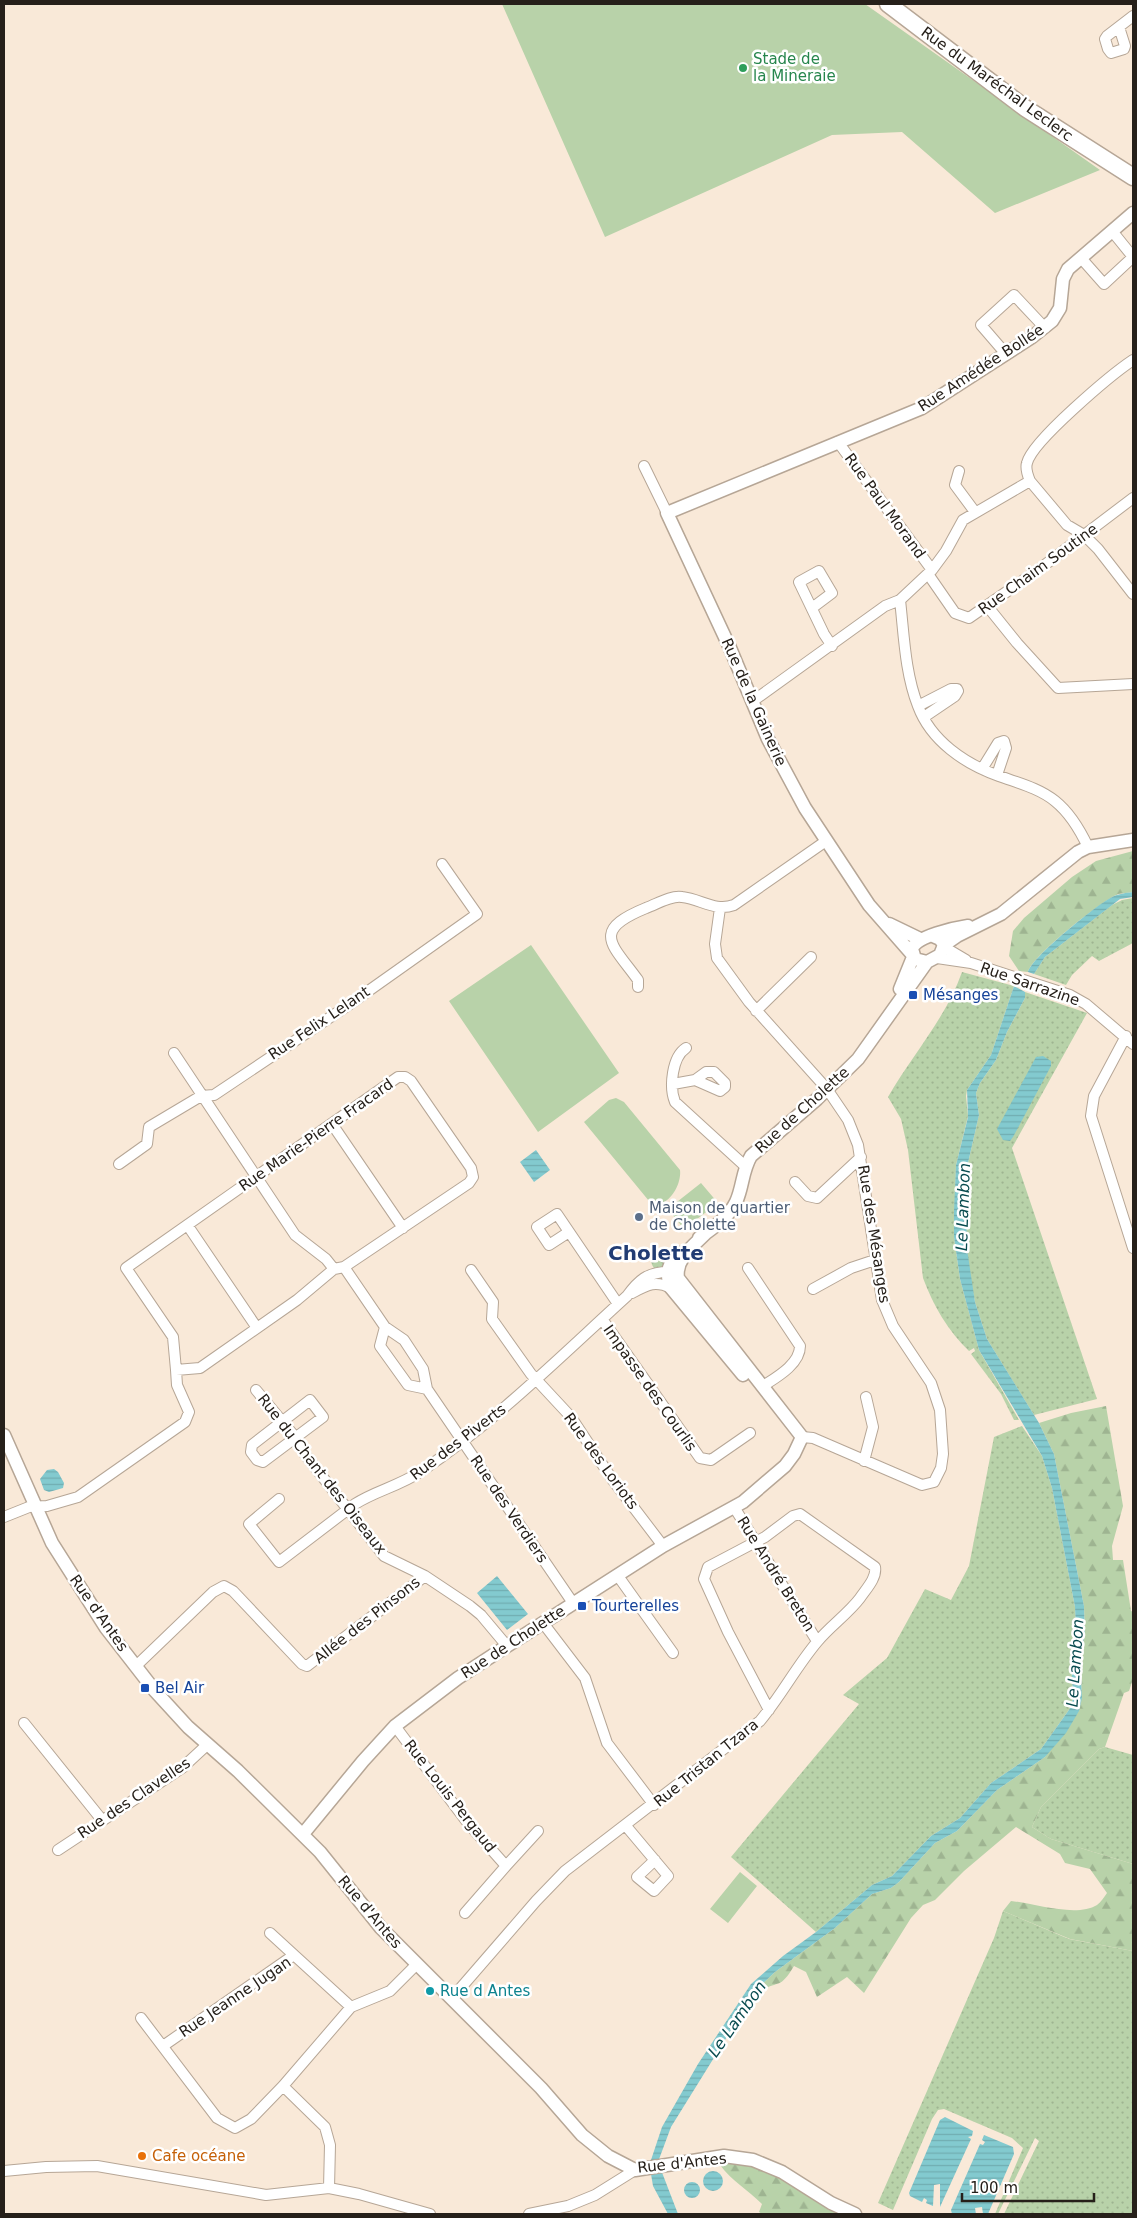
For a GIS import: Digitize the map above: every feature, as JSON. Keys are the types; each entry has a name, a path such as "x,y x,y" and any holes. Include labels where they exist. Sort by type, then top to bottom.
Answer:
{"main road":[{"name":"Rue du Maréchal Leclerc","path":"888,4 1024,108 1133,177"}],"street":[{"path":"1119,27 1133,16"},
{"name":"Rue Amédée Bollée","path":"667,513 922,408 1006,354 1044,328 1058,314 1065,274 1133,213"},
{"path":"1081,258 1104,284 1133,257 1112,230"},
{"path":"1006,354 981,325 1014,295 1044,328"},
{"path":"1133,360 1097,386 1035,448 1027,462 1026,468 1030,481 1067,525 1084,535 1133,594"},
{"name":"Rue Paul Morand","path":"838,442 930,572"},
{"name":"Rue de la Gainerie","path":"644,466 753,702 768,739 805,808 870,905 888,924 912,955"},
{"path":"959,471 955,484 975,512"},
{"path":"753,702 885,606 900,600 930,572 946,551 958,526 975,512 1030,481"},
{"name":"Rue Chaim Soutine","path":"930,572 959,616 969,618 988,607 1133,498"},
{"path":"900,600 910,679 918,706 924,718 948,747 982,769 1038,790 1055,800 1068,813 1088,848"},
{"path":"988,607 1017,643 1058,688 1133,684"},
{"path":"812,608 832,646"},
{"path":"918,706 951,688 957,688 958,691 954,696 924,718"},
{"path":"982,769 998,743 1004,741 1006,748 997,775"},
{"name":"Rue de Cholette","path":"669,1278 683,1256 736,1203 745,1166 758,1149 827,1089 858,1059 890,1013 938,953 978,925 1001,914 1069,858 1088,848 1133,840"},
{"path":"638,987 638,980 618,956 613,943 612,930 619,920 677,897 720,908 740,901 826,841"},
{"name":"Rue Felix Lelant","path":"119,1164 147,1144 149,1127 201,1096 214,1095 350,1004 477,914 442,864"},
{"name":"Rue des Mésanges","path":"720,908 715,944 717,958 756,1011 827,1089 848,1120 861,1157 882,1300 893,1326 919,1363 937,1399 942,1423 943,1454 938,1476 928,1485 913,1482 813,1438 802,1437"},
{"name":"Rue de la Gainerie","path":"888,924 926,938 940,940 938,953"},
{"name":"Rue de Cholette","path":"890,1013 912,955 913,944 948,930 978,925"},
{"path":"912,955 921,962 938,953"},
{"name":"Rue Sarrazine","path":"938,953 1070,995 1086,1004 1130,1040"},
{"path":"756,1011 811,957"},
{"path":"1130,1040 1094,1096 1091,1116 1133,1248"},
{"path":"686,1048 677,1054 672,1090 675,1102 745,1166"},
{"name":"Rue des Verdiers","path":"174,1053 295,1235 339,1268 385,1327 404,1340 423,1369 427,1389 573,1603"},
{"name":"Rue Marie-Pierre Fracard","path":"34,1506 47,1506 73,1499 85,1493 185,1422 189,1412 177,1385 173,1337 126,1268 257,1178 398,1077 405,1077 411,1081 471,1168 473,1177 469,1183 403,1228 339,1268 200,1368 176,1370"},
{"path":"673,1084 695,1080"},
{"path":"332,1124 403,1228"},
{"path":"795,1182 808,1196 817,1198 861,1157"},
{"path":"188,1226 257,1328"},
{"path":"569,1232 618,1304"},
{"path":"813,1289 856,1265 875,1260"},
{"path":"748,1268 800,1346 800,1352 795,1362 763,1386"},
{"name":"Rue des Loriots","path":"471,1270 493,1302 492,1319 536,1379 571,1417 612,1479 663,1546"},
{"name":"Rue des Piverts","path":"279,1500 249,1524 279,1562 366,1496 410,1478 462,1441 536,1379 627,1296 641,1279 654,1273 669,1278"},
{"path":"669,1278 682,1286 802,1437"},
{"path":"669,1278 699,1325 768,1403 790,1422"},
{"name":"Impasse des Courlis","path":"602,1319 700,1458 711,1460 750,1433"},
{"path":"385,1327 380,1344 386,1354 408,1385 427,1389"},
{"name":"Rue du Chant des Oiseaux","path":"256,1390 272,1411 284,1421 304,1453 384,1556 424,1576 481,1615 507,1646"},
{"path":"864,1461 872,1427 866,1397"},
{"path":"310,1400 324,1417 263,1462 257,1460 251,1452 252,1445 284,1421 310,1400"},
{"name":"Rue d'Antes","path":"4,1435 52,1543 79,1586 155,1691 303,1834 343,1879 369,1915 416,1965 452,1998 541,2088 582,2135 608,2156 641,2169 664,2167 724,2156 753,2160 782,2172 831,2203 855,2214"},
{"name":"Rue de Cholette","path":"303,1834 363,1761 396,1726 458,1678 573,1603 663,1546 734,1508 785,1466 794,1454 802,1437"},
{"path":"4,1517 34,1506"},
{"name":"Rue André Breton","path":"734,1508 818,1641"},
{"name":"Rue Tristan Tzara","path":"452,1998 536,1901 565,1871 749,1731 769,1710 818,1641 853,1607 874,1578 875,1568 800,1514 793,1516 756,1542"},
{"path":"756,1542 708,1567 704,1579 732,1640 769,1710"},
{"name":"Allée des Pinsons","path":"136,1666 213,1592 224,1586 233,1591 302,1664 307,1666 424,1576"},
{"path":"618,1576 673,1653"},
{"path":"544,1623 585,1678 606,1743 654,1805"},
{"path":"24,1723 102,1820"},
{"name":"Rue Louis Pergaud","path":"396,1726 467,1822 506,1866"},
{"name":"Rue des Clavelles","path":"58,1850 182,1768 208,1744"},
{"path":"626,1826 655,1860"},
{"name":"Rue Louis Pergaud","path":"465,1913 538,1831"},
{"path":"270,1933 294,1956"},
{"name":"Rue Jeanne Jugan","path":"163,2046 294,1956 350,2007"},
{"path":"141,2018 216,2118 235,2128 251,2119 283,2086 350,2007 390,1991 416,1965"},
{"path":"283,2086 325,2127 330,2145 329,2188"},
{"path":"4,2171 46,2167 97,2166 266,2194 329,2188 360,2194 430,2214"},
{"path":"529,2214 566,2210 641,2169"}],"green space":[{"name":"Stade de la Mineraie","path":"502,4 865,4 1100,170 995,213 902,132 832,135 605,237"},
{"path":"1133,851 1133,892 1118,894 1097,907 1054,942 1028,972 1019,971 1009,956 1013,931 1024,918 1072,877 1096,861"},
{"path":"1133,898 1133,943 1099,961 1092,956 1072,975 1066,985 1034,974 1045,957 1112,905 1122,900"},
{"path":"531,945 619,1073 538,1132 449,1001"},
{"path":"962,972 1014,986 991,1055 967,1090 968,1116 956,1165 954,1237 960,1279 979,1350 1019,1420 1014,1420 1001,1394 971,1354 975,1351 974,1348 969,1351 948,1326 936,1308 927,1288 923,1278 908,1150 901,1119 888,1097 938,1021"},
{"path":"1025,992 1087,1013 1012,1148 1097,1399 1034,1415 987,1339 975,1302 968,1266 965,1210 968,1163 979,1115 976,1093 980,1083 996,1060 1007,1032 1025,998"},
{"path":"616,1098 624,1102 680,1170 679,1183 676,1189 662,1203 649,1201 584,1122 609,1100"},
{"path":"701,1183 718,1203 684,1229 668,1209"},
{"path":"664,1249 670,1255 663,1267 654,1268 651,1259 657,1252"},
{"path":"1106,1406 1123,1506 1112,1546 1113,1560 1123,1560 1131,1611 1133,1612 1133,1679 1129,1691 1124,1693 1105,1747 1099,1749 1041,1807 1032,1827 1051,1839 1133,1864 1133,1951 1070,1939 1003,1911 1011,1901 1054,1909 1088,1909 1097,1905 1107,1893 1090,1869 1065,1863 1060,1854 1016,1827 964,1871 935,1900 923,1905 911,1918 864,1993 847,1977 817,1997 806,1972 794,1966 782,1982 759,1992 756,1990 775,1972 835,1928 872,1894 891,1888 899,1882 935,1843 957,1831 997,1790 1045,1757 1082,1698 1080,1657 1085,1634 1084,1606 1054,1454 1039,1423 1071,1413"},
{"path":"1022,1426 1042,1456 1052,1488 1075,1607 1076,1632 1071,1656 1073,1697 1071,1707 1041,1749 991,1783 960,1818 931,1836 892,1876 872,1885 816,1932 731,1857 859,1704 843,1695 887,1658 925,1589 951,1600 969,1566 994,1437"},
{"path":"1105,1747 1133,1755 1133,1864 1051,1839 1032,1827 1041,1807 1099,1749"},
{"path":"740,1872 757,1886 728,1923 710,1909"},
{"path":"1003,1911 1069,1939 1133,1951 1133,2214 1004,2214 1039,2141 1035,2138 998,2214 995,2214 1023,2148 1012,2138 944,2109 938,2110 932,2119 893,2210 878,2203 994,1938"},
{"path":"724,2156 753,2160 840,2208 839,2214 762,2214 759,2212 762,2204 720,2165"}],"water":[{"path":"1133,892 1133,897 1120,899 1045,957 1034,974 1028,972 1051,945 1089,913 1114,896"},
{"name":"Le Lambon","path":"1014,986 1025,992 1025,998 1007,1032 996,1060 980,1083 976,1093 979,1115 968,1163 966,1189 967,1249 975,1302 987,1339 1039,1423 1054,1454 1084,1606 1085,1634 1080,1657 1082,1698 1079,1711 1066,1733 1045,1757 997,1790 957,1831 935,1843 899,1882 891,1888 872,1894 835,1928 775,1972 756,1990 671,2127 658,2162 678,2214 668,2214 653,2186 651,2174 651,2160 662,2127 698,2064 751,1984 872,1885 892,1876 931,1836 960,1818 991,1783 1041,1749 1071,1707 1073,1697 1071,1656 1076,1632 1075,1607 1052,1488 1042,1456 979,1350 960,1279 954,1237 956,1165 968,1117 967,1090 991,1055"},
{"path":"1043,1056 1051,1061 1051,1066 1013,1137 1010,1141 1003,1140 997,1129 1036,1057"},
{"path":"536,1150 550,1170 534,1182 520,1162"},
{"path":"54,1469 58,1472 64,1483 63,1488 49,1492 44,1490 40,1479 47,1470"},
{"path":"497,1576 528,1614 507,1630 477,1593"},
{"path":"945,2117 973,2131 972,2136 968,2137 971,2139 940,2207 940,2184 934,2185 933,2206 926,2203 927,2200 924,2198 922,2202 910,2196 909,2193 940,2120"},
{"path":"984,2135 1013,2147 1014,2154 988,2214 983,2214 982,2207 975,2208 976,2214 952,2214 951,2210 980,2144 983,2145 985,2142 982,2140"},
{"path":"713,2171 720,2174 723,2181 720,2188 713,2191 706,2188 703,2181 706,2174"},
{"path":"689,2182 695,2182 700,2187 698,2196 689,2198 684,2193 684,2187"}],"place":[{"name":"Stade de la Mineraie","path":"743,68"},
{"name":"Mésanges","path":"913,995"},
{"name":"Maison de quartier de Cholette","path":"639,1217"},
{"name":"Tourterelles","path":"582,1606"},
{"name":"Bel Air","path":"145,1688"},
{"name":"Rue d Antes","path":"430,1991"},
{"name":"Cafe océane","path":"142,2156"}],"district":[{"name":"Cholette","path":"656,1253"}]}
